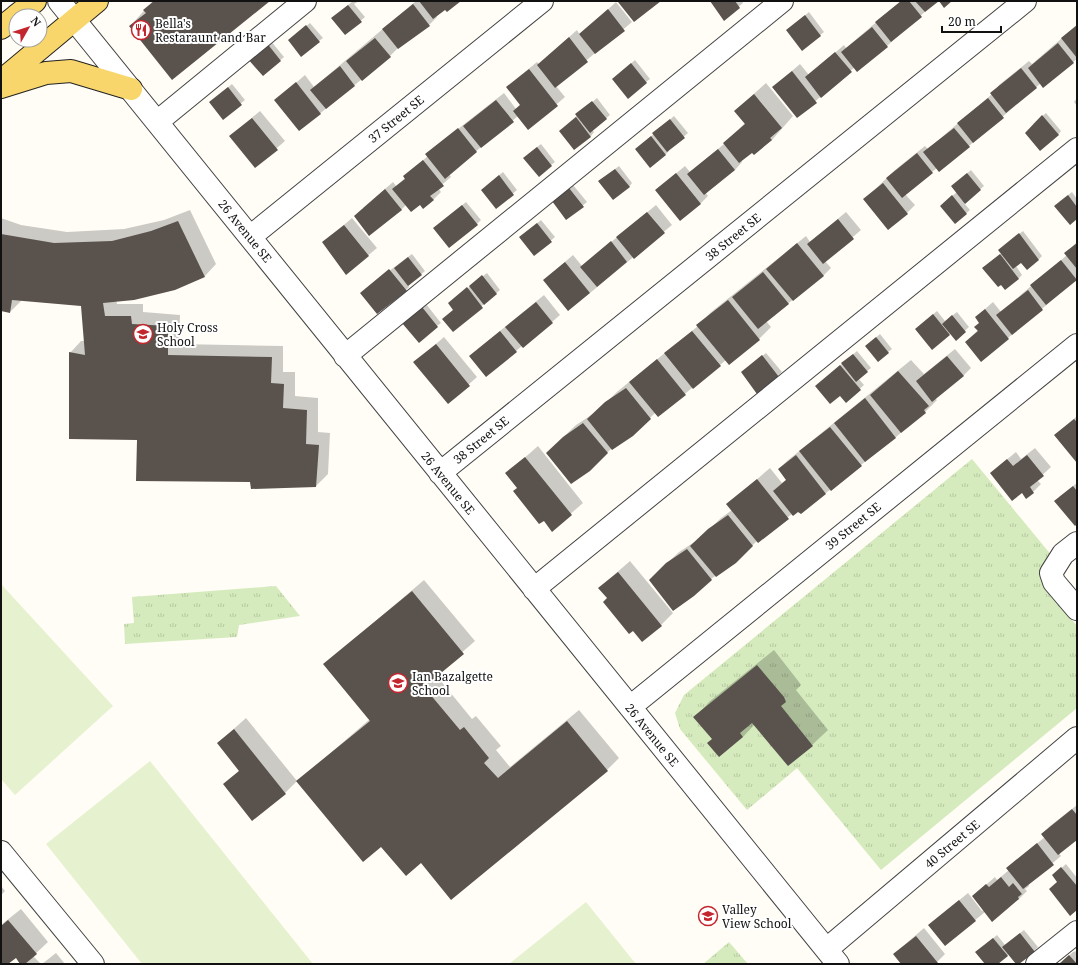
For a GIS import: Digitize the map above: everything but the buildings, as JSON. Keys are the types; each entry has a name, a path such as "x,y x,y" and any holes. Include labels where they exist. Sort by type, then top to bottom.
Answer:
{"main road":[{"path":"26,8 35,1"},
{"path":"1,81 97,1"},
{"path":"1,87 46,72 71,71 131,89"}],"street":[{"name":"26 Avenue SE","path":"59,1 832,957"},
{"path":"157,122 305,1"},
{"name":"37 Street SE","path":"250,237 542,1"},
{"path":"346,356 782,1"},
{"name":"38 Street SE","path":"440,473 1026,1"},
{"path":"534,589 1077,149"},
{"name":"39 Street SE","path":"630,707 1077,345"},
{"path":"1077,543 1064,554 1051,573 1054,582 1077,609"},
{"name":"40 Street SE","path":"832,957 1077,738"},
{"path":"1,852 93,964"},
{"path":"1037,964 1077,932"}],"green space":[{"path":"972,459 1052,556 1044,586 1077,626 1077,708 881,870 797,768 747,810 680,729 675,713 684,695"},
{"path":"1,584 113,706 15,795 1,779"},
{"path":"276,586 300,616 239,625 237,637 125,644 124,624 134,623 132,597"},
{"path":"150,761 313,964 142,964 46,844"},
{"path":"586,902 636,964 509,964"},
{"path":"729,942 748,964 703,964"}],"place":[{"name":"Bella's Restaraunt and Bar","path":"141,30"},
{"name":"Holy Cross School","path":"143,334"},
{"name":"Ian Bazalgette School","path":"398,683"},
{"name":"Valley View School","path":"708,916"}]}
